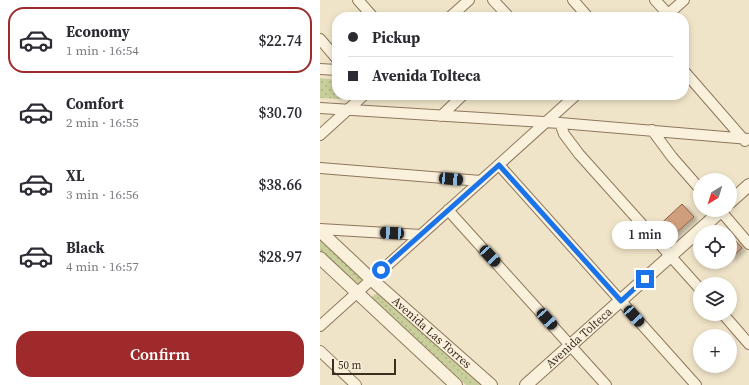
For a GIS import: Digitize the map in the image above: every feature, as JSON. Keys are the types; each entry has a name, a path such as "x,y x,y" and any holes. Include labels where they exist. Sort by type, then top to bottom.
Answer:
{"street":[{"path":"358,0 369,12"},
{"path":"456,12 469,0"},
{"path":"493,0 504,12"},
{"path":"574,0 584,12"},
{"path":"655,0 663,12"},
{"path":"670,12 684,0"},
{"path":"320,39 332,53"},
{"path":"320,69 332,70"},
{"path":"689,77 747,141"},
{"path":"320,135 358,100"},
{"path":"441,116 458,100"},
{"path":"320,326 570,100"},
{"path":"320,108 652,130 747,141"},
{"path":"560,123 564,134 579,154 693,280"},
{"path":"652,130 672,157 693,181"},
{"path":"499,165 696,385"},
{"path":"320,168 481,182"},
{"path":"737,195 749,184"},
{"path":"448,210 606,385"},
{"name":"Avenida Tolteca","path":"526,385 713,217"},
{"path":"727,217 749,244"},
{"path":"320,230 421,235"},
{"name":"Avenida Las Torres","path":"320,230 371,279 491,385"},
{"name":"Avenida Las Torres","path":"320,258 456,385"},
{"path":"729,321 749,344"},
{"path":"320,351 356,385"}],"green space":[{"path":"320,78 332,79 332,99 320,98"},
{"path":"320,237 364,278 357,286 320,251"},
{"path":"378,292 481,385 466,385 369,299"}],"building":[{"path":"682,204 694,217 666,242 655,229"},
{"path":"737,242 742,248 737,253"}],"route":[{"path":"381,270 499,165 621,301 645,279"}]}
